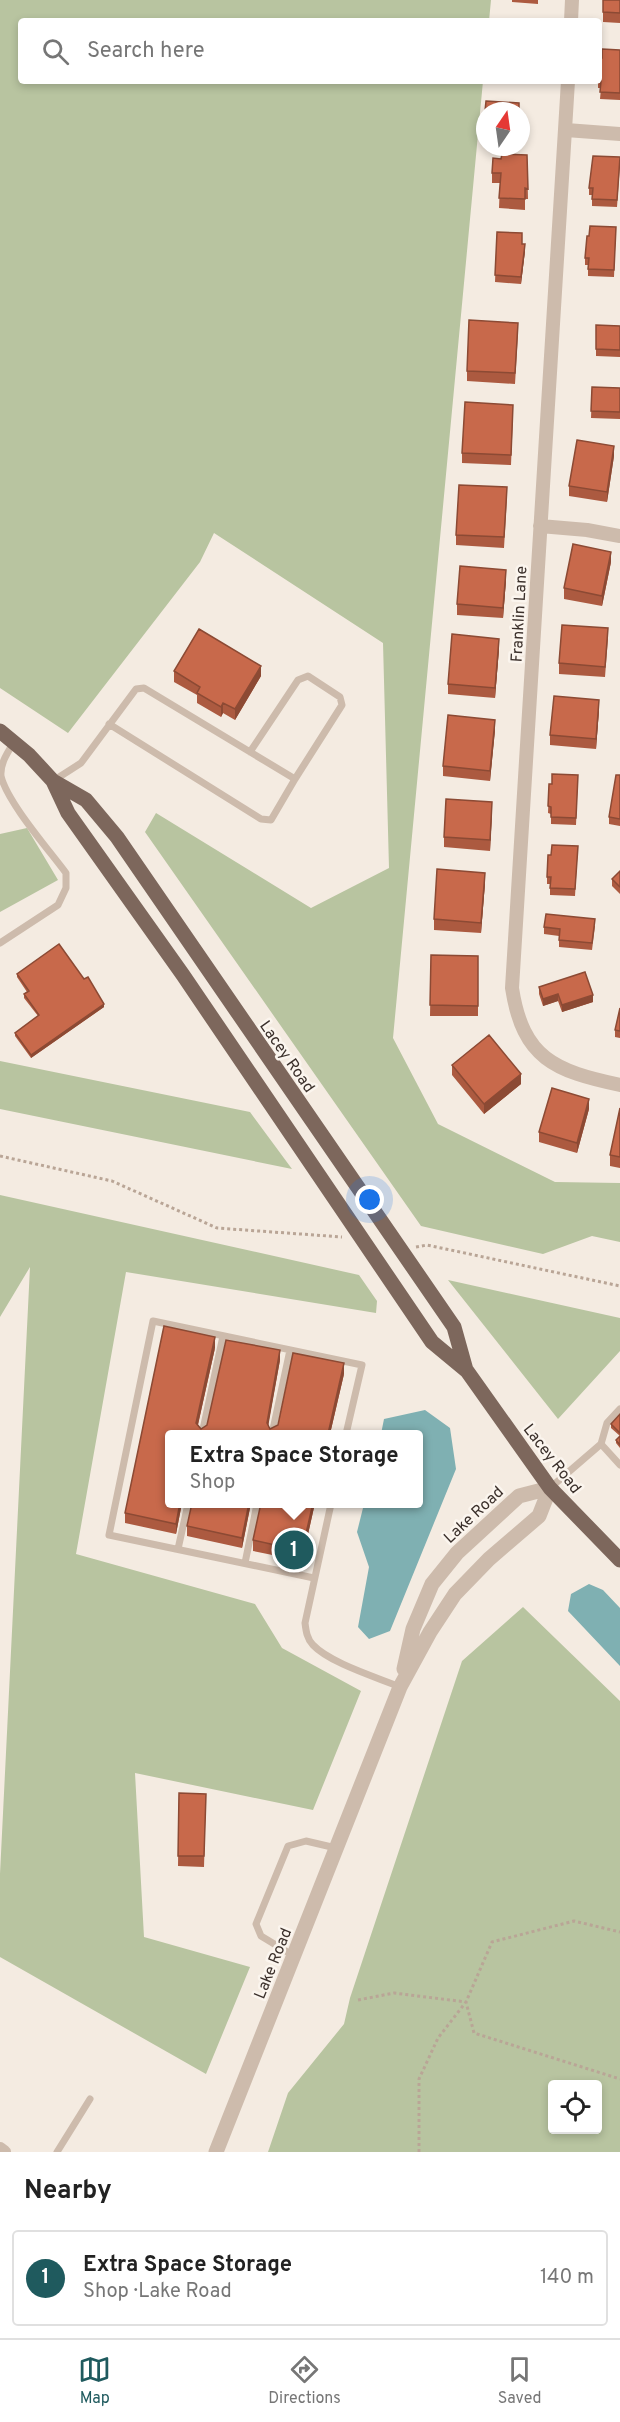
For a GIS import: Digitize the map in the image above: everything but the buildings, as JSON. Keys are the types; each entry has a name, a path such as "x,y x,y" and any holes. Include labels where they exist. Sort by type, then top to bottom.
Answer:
{"main road":[{"name":"Lacey Road","path":"0,731 53,781 86,800 117,837 200,961 454,1327 466,1371"},
{"name":"Lacey Road","path":"53,781 68,813 183,975 432,1342 466,1371 550,1488 620,1560"},
{"path":"183,975 200,961"},
{"path":"237,1056 256,1042"}],"street":[{"path":"571,18 572,0"},
{"name":"Franklin Lane","path":"568,84 512,988 516,1014 534,1049 552,1064 580,1077 620,1086"},
{"path":"566,130 620,134"},
{"path":"540,526 587,530 620,536"},
{"name":"Lake Road","path":"400,1687 413,1629 432,1584 457,1553 519,1496 550,1488"},
{"name":"Lake Road","path":"216,2152 400,1687 430,1632 455,1594 489,1559 539,1516 550,1488"},
{"path":"0,2150 4,2152"}],"lane":[{"path":"110,724 261,819 271,819 342,705 340,697 308,676 298,680 250,752"},
{"path":"53,781 81,762 136,689 144,688 295,779"},
{"path":"0,943 58,905 66,888 66,873 13,799 1,776 2,763 14,742"},
{"path":"314,1578 109,1535 153,1322 362,1365 347,1430"},
{"path":"203,1430 223,1336"},
{"path":"273,1430 290,1350"},
{"path":"550,1488 601,1444 607,1423 620,1409"},
{"path":"601,1444 620,1465"},
{"path":"178,1549 187,1508"},
{"path":"245,1563 256,1508"},
{"path":"330,1508 305,1623 306,1633 312,1644 325,1654 400,1687"},
{"path":"294,1956 261,1936 256,1924 288,1846 306,1841 337,1849"},
{"path":"57,2152 90,2099"}],"path":[{"path":"0,1156 112,1182 217,1228 341,1238 356,1230"},
{"path":"399,1249 427,1245 620,1286"},
{"path":"426,2152 419,2151 419,2079 438,2038 466,2002 492,1942 574,1921 620,1932"},
{"path":"358,2000 394,1993 466,2002"},
{"path":"466,2002 474,2033 620,2079"}],"green space":[{"path":"0,0 491,0 489,18 18,18 18,84 483,84 481,102 476,102 476,155 393,1038 438,1124 555,1182 620,1183 620,1242 592,1236 543,1254 421,1226 145,832 156,813 311,908 389,868 383,643 214,533 200,562 68,733 0,688"},
{"path":"27,828 58,880 0,912 0,834"},
{"path":"0,1061 250,1112 292,1169 0,1109"},
{"path":"0,1195 359,1275 377,1301 376,1313 126,1272 76,1554 255,1604 282,1648 361,1691 313,1810 135,1773 144,1937 250,1967 206,2074 0,1957 0,1874 30,1267 0,1317"},
{"path":"448,1280 620,1318 620,1351 558,1419"},
{"path":"523,1607 620,1701 620,2152 268,2152 288,2093 344,2024 350,1998 462,1661"}],"water":[{"path":"425,1410 450,1428 456,1469 390,1631 369,1639 358,1627 369,1567 357,1532 363,1508 423,1508 423,1430 382,1430 384,1419"},
{"path":"589,1584 603,1590 620,1608 620,1666 568,1611 571,1594"}],"place":[{"name":"Extra Space Storage","path":"294,1550"}]}
